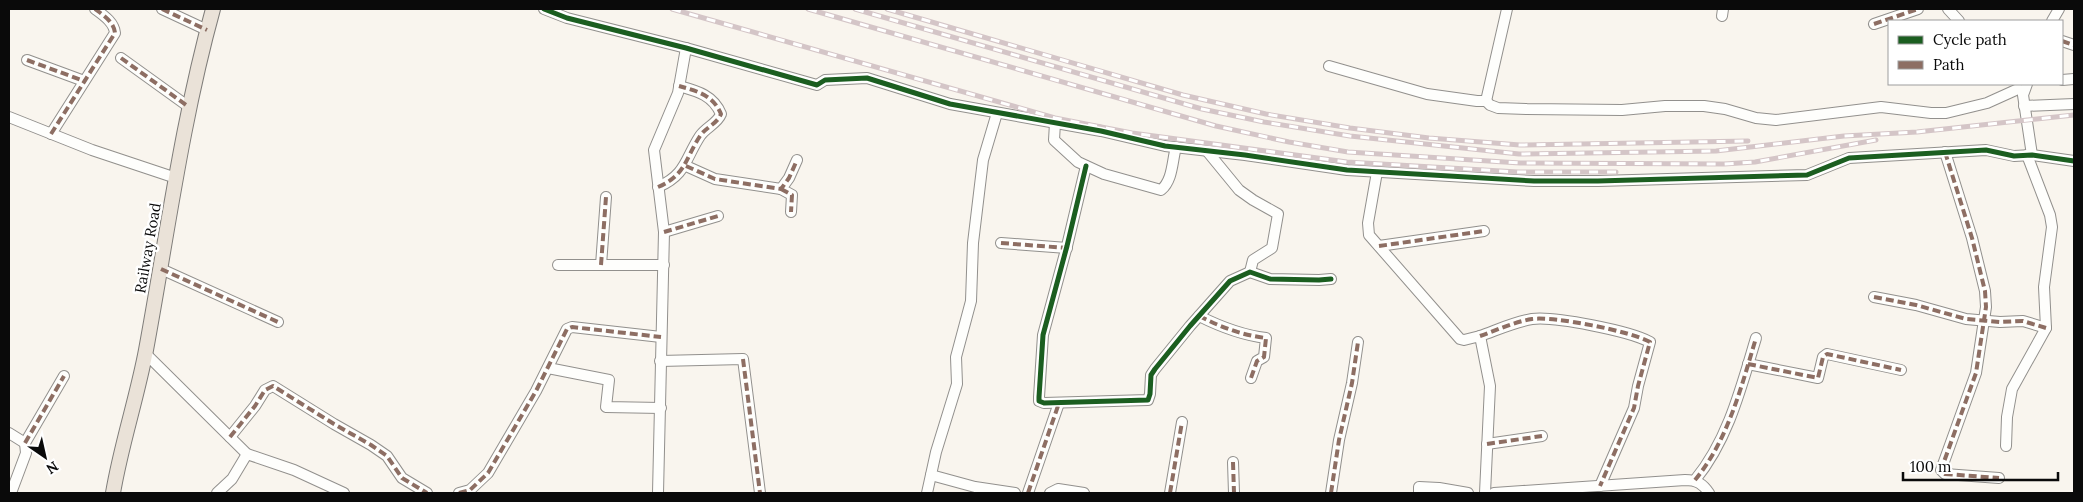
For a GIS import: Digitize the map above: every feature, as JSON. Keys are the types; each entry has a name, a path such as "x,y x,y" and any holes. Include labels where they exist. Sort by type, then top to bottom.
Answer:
{"main road":[{"name":"Railway Road","path":"113,493 119,457 145,353 189,107 213,9"}],"street":[{"path":"51,134 115,33 114,26 95,9"},
{"path":"162,9 207,30"},
{"path":"544,9 567,18 686,48 818,86 825,80 867,78 950,104 1176,147 1347,170 1534,181 1589,181 1807,175 1849,158 1986,150 2014,156 2029,155 2074,161"},
{"path":"1486,101 1507,9"},
{"path":"1874,24 1918,9"},
{"path":"658,493 664,232 654,150 679,86 686,48"},
{"path":"120,58 189,107"},
{"path":"27,60 84,81"},
{"path":"1329,66 1427,94 1486,101 1498,108 1622,110 1665,106 1704,106 1726,109 1756,118 1776,120 1881,107 1930,113 1946,112 1987,103 2021,91 2074,104"},
{"path":"658,187 677,177 686,166 700,135 719,120 721,114 707,95 679,86"},
{"path":"2006,446 2007,417 2012,389 2046,328 2044,287 2052,227 2050,215 2029,155 2028,119 2021,91"},
{"path":"927,493 957,384 956,357 971,301 973,243 983,160 997,113"},
{"path":"9,117 51,134 176,178"},
{"path":"1055,123 1054,140 1078,162 1104,174 1162,190 1167,185 1176,147"},
{"path":"1206,150 1239,190 1278,214 1272,248 1253,260 1250,272"},
{"path":"1945,152 1967,219 1980,268 1985,292 1985,321 1976,374 1941,470 1945,474 1999,478"},
{"path":"781,189 797,160"},
{"path":"686,166 715,179 781,189 792,194 791,212"},
{"path":"1086,166 1044,335 1039,401 1058,403 1148,400 1151,375 1155,368 1230,281 1250,272 1270,279 1331,279"},
{"path":"1377,172 1368,228 1369,235 1460,339 1464,340 1480,336 1506,326 1534,319 1598,327 1650,342 1634,408 1600,486"},
{"path":"601,265 606,198"},
{"path":"664,232 718,216"},
{"path":"1379,246 1484,231"},
{"path":"1001,243 1067,248"},
{"path":"558,265 664,265"},
{"path":"161,269 278,322"},
{"path":"1874,296 1966,319 2023,321 2046,328"},
{"path":"1199,316 1239,334 1266,338 1264,357 1257,362 1251,378"},
{"path":"460,493 470,490 488,473 548,368 564,332 572,327 661,337"},
{"path":"1480,336 1490,386 1485,493"},
{"path":"1695,480 1708,464 1730,420 1756,338"},
{"path":"1331,493 1358,342"},
{"path":"145,353 247,454 294,470 344,493"},
{"path":"1748,364 1818,378 1823,357 1828,354 1901,370"},
{"path":"660,360 743,359 760,493"},
{"path":"548,368 609,380 606,407 661,408"},
{"path":"12,493 26,453 25,443 64,376"},
{"path":"230,437 255,406 265,390 273,386 334,424 371,444 386,456 402,478 427,493"},
{"path":"1028,493 1058,403"},
{"path":"1170,493 1182,422"},
{"path":"9,433 25,443"},
{"path":"1487,444 1542,436"},
{"path":"217,493 232,479 247,454"},
{"path":"1233,462 1234,493"},
{"path":"931,475 975,486 1015,493"},
{"path":"1494,493 1695,480 1704,486 1709,493"},
{"path":"1419,493 1419,487 1429,487 1468,493"},
{"path":"1050,493 1058,489 1084,493"}],"railway":[{"path":"672,9 1055,118 1132,133 1347,162 1518,172 1616,172"},
{"path":"808,9 1216,126 1289,142 1348,152 1520,163 1724,164 1755,162 1876,140"},
{"path":"855,9 1202,109 1264,122 1350,136 1519,154 1716,151 1844,136 1917,132 2074,115"},
{"path":"887,9 1183,95 1266,114 1350,128 1429,138 1520,145 1748,141"}],"marked path":[{"path":"51,134 115,33 110,22 95,9"},
{"path":"162,9 207,30"},
{"path":"1874,24 1918,9"},
{"path":"2063,41 2074,45"},
{"path":"121,58 189,107"},
{"path":"27,60 84,81"},
{"path":"658,187 680,172 700,136 721,114 714,102 709,98 679,86"},
{"path":"1945,152 1972,238 1985,291 1986,307 1976,373 1941,470 1945,474 1999,478"},
{"path":"686,166 715,179 781,189 789,178 797,160"},
{"path":"781,189 792,195 791,212"},
{"path":"601,265 606,197"},
{"path":"664,232 718,216"},
{"path":"1379,246 1484,231"},
{"path":"1001,243 1067,248"},
{"path":"161,269 278,322"},
{"path":"1874,297 1916,305 1966,319 2000,322 2023,321 2046,328"},
{"path":"1199,316 1231,330 1266,338 1264,357 1257,361 1251,378"},
{"path":"1480,336 1519,322 1543,319 1574,322 1610,329 1650,342 1634,408 1600,486"},
{"path":"459,493 470,490 488,473 536,391 567,329 572,327 661,337"},
{"path":"1695,480 1725,431 1739,394 1756,338"},
{"path":"1331,493 1358,342"},
{"path":"1748,364 1818,378 1823,357 1827,354 1901,370"},
{"path":"743,359 760,493"},
{"path":"25,443 64,376"},
{"path":"230,437 255,406 265,390 273,386 387,456 402,478 427,493"},
{"path":"1028,493 1059,403"},
{"path":"1170,493 1182,422"},
{"path":"1487,444 1542,436"},
{"path":"1233,462 1234,493"}],"cycle path":[{"path":"544,9 567,18 686,48 817,85 825,80 867,78 950,104 1101,131 1165,146 1245,155 1347,170 1534,181 1598,181 1807,175 1849,158 1986,150 2014,156 2032,155 2074,161"},
{"path":"1086,166 1043,335 1039,401 1044,403 1148,400 1151,375 1155,369 1230,281 1250,272 1270,279 1331,279"}]}
